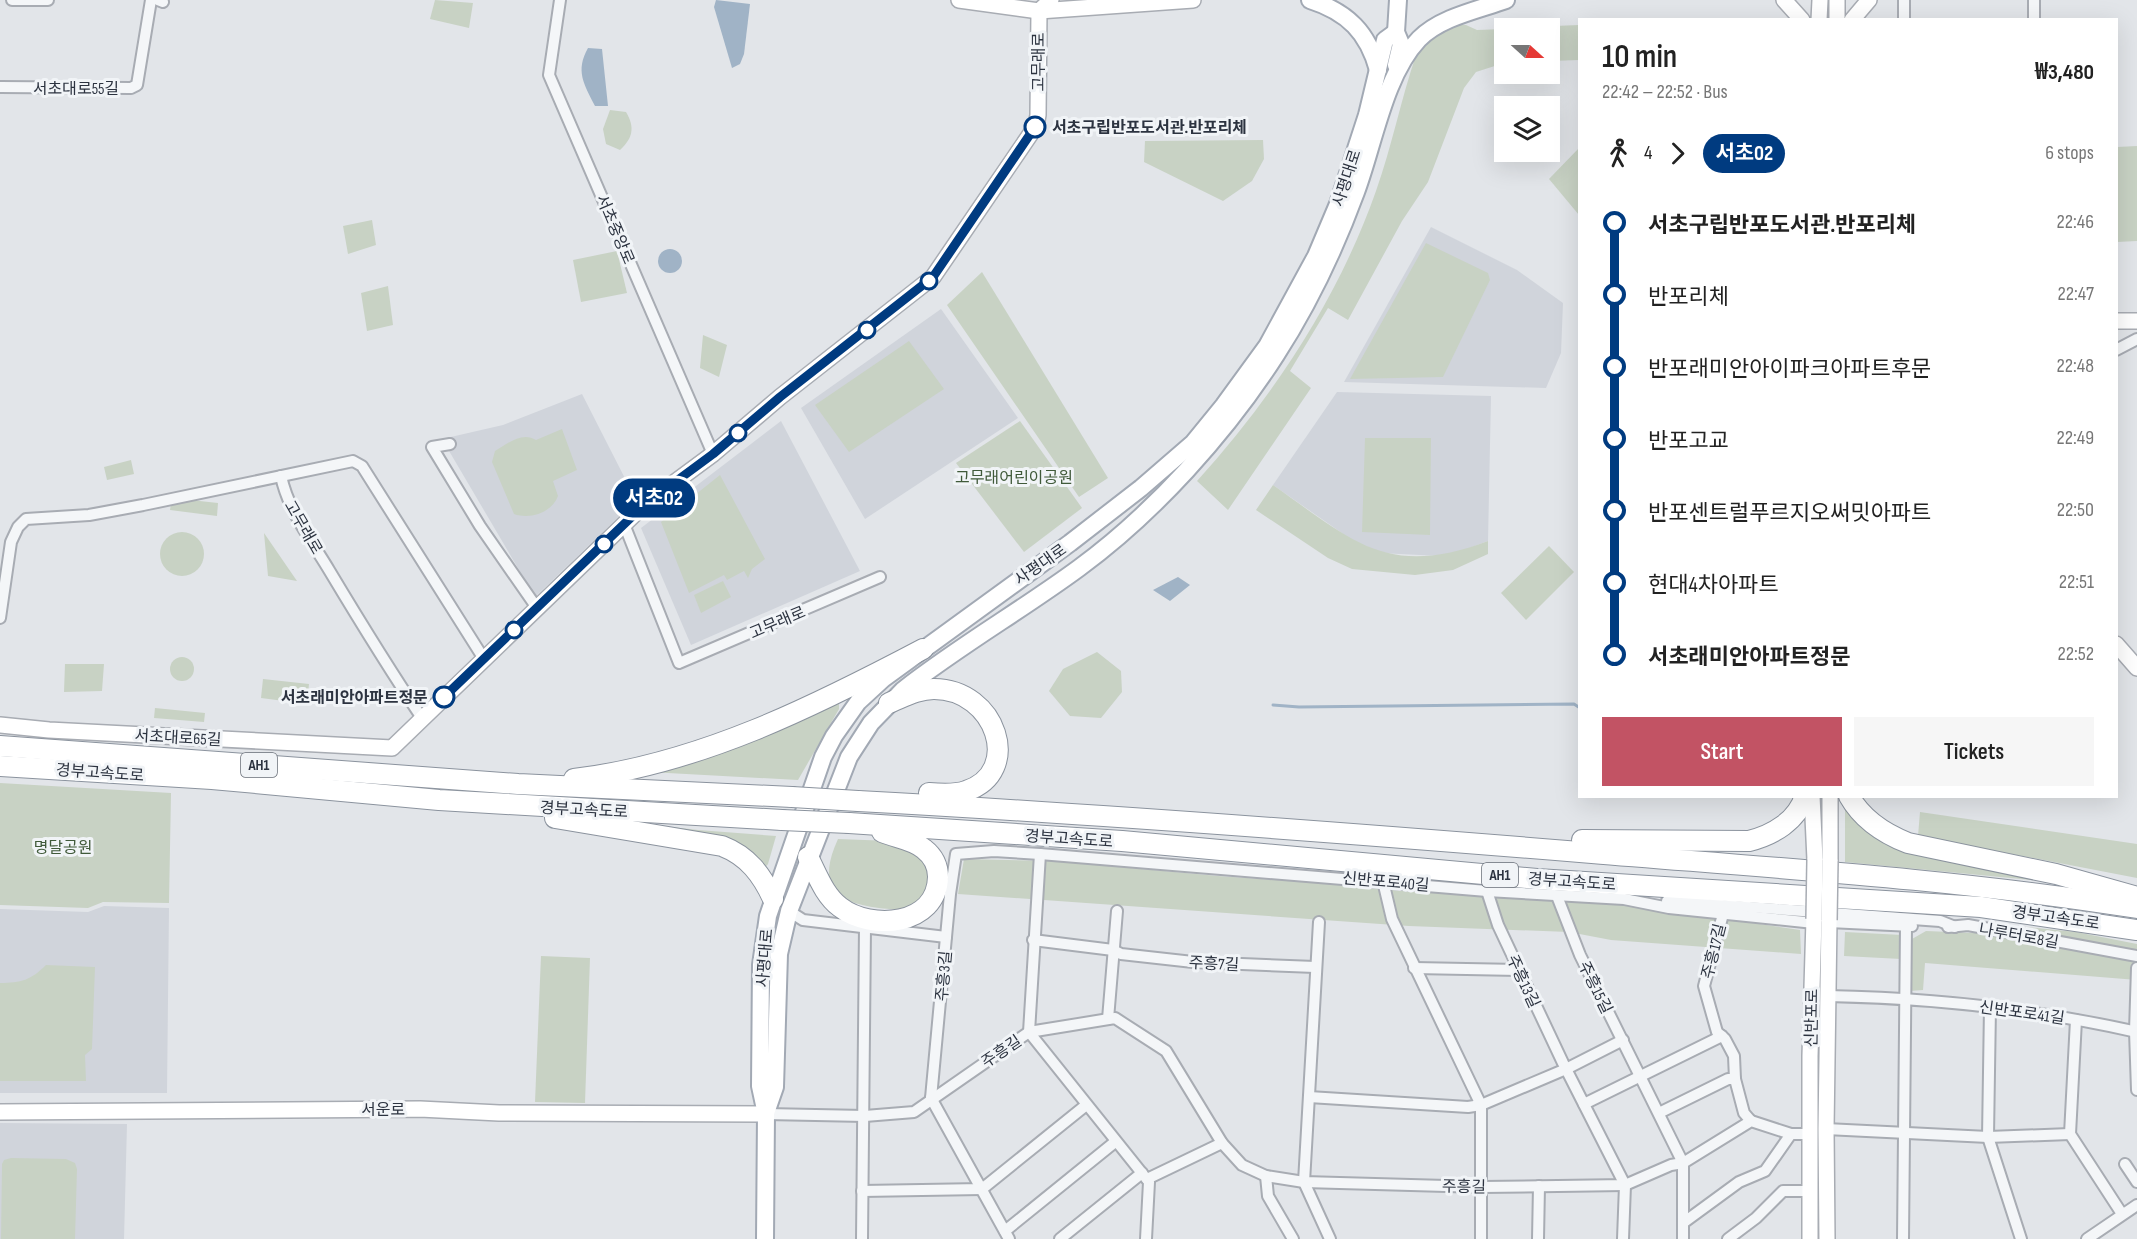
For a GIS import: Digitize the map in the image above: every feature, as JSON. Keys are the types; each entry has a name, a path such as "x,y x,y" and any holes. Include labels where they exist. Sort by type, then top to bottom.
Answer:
{"highway":[{"path":"518,784 586,778 683,756 818,704 923,649"},
{"path":"885,802 917,793 946,794 968,791 990,772 998,747 993,726 985,712 975,702 958,694 933,689 920,691 890,703"},
{"name":"경부고속도로","path":"0,746 518,784 885,802 1459,840 1984,886 2137,909"},
{"name":"경부고속도로","path":"0,766 212,779 439,800 856,823 1122,841 1537,879 1981,908 2073,919 2137,930"},
{"path":"1459,840 1749,841 1769,834 1784,825 1800,807 1804,798"},
{"path":"1851,798 1873,824 1908,843 2056,874 2137,897"},
{"path":"439,800 722,846 738,854 751,865 772,899"},
{"path":"808,857 825,891 848,912 866,918 899,920 919,913 930,902 937,888 938,870 934,860 916,844 856,823"}],"main road":[{"path":"1310,0 1335,9 1351,20 1367,40 1378,72 1384,77 1377,105 1381,117"},
{"name":"사평대로","path":"766,1114 775,1087 779,954 789,911 808,857 849,757 871,723 920,677 1079,568 1155,502 1178,479 1242,404 1291,330 1336,242 1381,117 1401,44 1396,32 1398,0"},
{"path":"1390,86 1410,51 1427,32 1443,22 1506,0"},
{"name":"사평대로","path":"765,1239 766,1114 760,1086 761,965 772,899 814,777 834,736 869,691 1141,488 1193,443 1224,405 1267,346 1316,256 1338,204 1378,72 1385,40 1396,32"}],"street":[{"path":"12,0 48,0"},
{"name":"서초대로55길","path":"0,87 131,88 137,86 151,0"},
{"name":"서초중앙로","path":"560,0 549,75 713,454"},
{"path":"959,0 1039,10 1193,0"},
{"name":"고무래로","path":"392,748 644,505 713,454 780,397 917,290 948,258 1036,126 1039,10 1051,0"},
{"path":"1784,0 1800,18"},
{"path":"1819,18 1820,0"},
{"path":"1837,0 1837,18"},
{"path":"1854,18 1869,0"},
{"path":"1904,0 1904,18"},
{"path":"2034,0 2034,18"},
{"path":"2118,321 2137,321"},
{"path":"2118,349 2137,339"},
{"path":"450,444 432,447 480,526 537,608"},
{"name":"고무래로","path":"422,718 367,635 284,493 281,476 357,461 484,658"},
{"path":"0,618 11,542 18,527 26,519 89,515 281,476"},
{"name":"고무래로","path":"624,524 679,663 880,577"},
{"path":"2118,646 2137,668"},
{"name":"서초대로65길","path":"0,725 51,730 392,748"},
{"name":"신반포로","path":"1812,798 1822,861"},
{"name":"신반포로","path":"1810,1239 1810,1134 1822,921 1822,861 1830,798"},
{"name":"신반포로40길","path":"956,854 994,851 1040,854 1487,891 1624,899 1669,908 1822,921"},
{"name":"주흥3길","path":"932,1098 946,937 956,854"},
{"path":"1040,854 1029,1032 1085,1106 1144,1176 1146,1239"},
{"path":"1383,881 1392,919 1481,1105 1481,1239"},
{"name":"주흥13길","path":"1487,891 1498,925 1519,970 1625,1185"},
{"name":"주흥15길","path":"1557,896 1580,955 1683,1162"},
{"path":"1624,899 1940,921 1955,927"},
{"path":"1108,1019 1117,910"},
{"name":"사평대로","path":"789,911 803,920 946,937"},
{"name":"주흥17길","path":"1723,914 1704,986 1717,1032 1734,1056 1735,1079 1744,1113 1751,1121"},
{"name":"신반포로","path":"1822,921 1828,996 1827,1239"},
{"name":"나루터로8길","path":"1822,921 1906,926 1968,925 2137,956"},
{"path":"1319,922 1304,1182 1330,1239"},
{"path":"1903,1239 1906,926"},
{"path":"862,1239 865,1116 865,927"},
{"name":"주흥7길","path":"1033,940 1113,950 1121,954 1193,962 1315,968"},
{"path":"1414,968 1519,970"},
{"path":"2137,968 2137,1090"},
{"name":"신반포로41길","path":"1828,996 1906,998 1990,1007 2136,1031"},
{"path":"1990,1007 1988,1137 2021,1239"},
{"name":"주흥길","path":"766,1114 865,1116 914,1112 1029,1032 1115,1018 1166,1051 1222,1143 1242,1165 1266,1176 1304,1182 1482,1187 1625,1185 1683,1162 1751,1121"},
{"path":"2076,1020 2070,1134 2122,1214"},
{"path":"1584,1104 1722,1036"},
{"path":"1309,1097 1468,1107 1481,1105 1566,1069 1623,1040"},
{"path":"1659,1113 1728,1079 1735,1079"},
{"path":"932,1098 1007,1235 1115,1142"},
{"path":"862,1191 982,1189 1085,1106"},
{"name":"서운로","path":"0,1112 420,1109 499,1113 766,1114"},
{"path":"1751,1121 1791,1134 1810,1134"},
{"path":"1826,1129 1988,1137 2070,1134"},
{"path":"1683,1223 1739,1182 1765,1171 1791,1134"},
{"path":"1060,1239 1075,1225 1144,1176 1222,1143"},
{"path":"1683,1162 1683,1239"},
{"path":"2125,1164 2137,1182"},
{"path":"1266,1176 1268,1196 1293,1239"},
{"path":"1623,1239 1625,1185"},
{"path":"1538,1239 1539,1186"},
{"path":"1728,1239 1756,1218 1783,1191 1810,1191"},
{"path":"2086,1239 2137,1205"}],"shaded area":[{"path":"1431,227 1517,270 1563,303 1561,353 1546,388 1344,382"},
{"path":"941,309 1018,418 865,519 801,408"},
{"path":"1337,392 1491,396 1488,541 1456,553 1440,556 1380,553 1349,538 1273,485"},
{"path":"582,394 636,500 535,597 442,439 503,425"},
{"path":"781,421 860,571 691,645 641,528"},
{"path":"104,906 169,908 167,1093 0,1093 0,909 88,912"},
{"path":"0,1123 127,1124 124,1239 0,1239"}],"green space":[{"path":"435,0 473,3 469,28 430,19"},
{"path":"1454,25 1466,25 1477,30 1494,29 1494,66 1476,72 1464,88 1428,182 1402,221 1348,320 1328,308 1290,371 1311,388 1228,510 1197,481 1225,449 1277,381 1323,308 1343,270 1376,191 1416,55 1424,43"},
{"path":"1578,25 1578,60 1560,61 1560,26"},
{"path":"610,110 626,112 631,123 630,137 620,150 606,144 603,129"},
{"path":"1263,140 1264,159 1252,181 1223,201 1144,162 1145,141"},
{"path":"2137,146 2137,241 2118,242 2118,147"},
{"path":"1578,149 1578,214 1549,179"},
{"path":"372,220 376,245 348,254 343,226"},
{"path":"1426,243 1488,273 1490,280 1443,377 1350,379"},
{"path":"617,251 627,293 581,302 573,260"},
{"path":"982,272 1108,478 1079,497 947,305"},
{"path":"388,286 393,325 367,331 361,293"},
{"path":"703,335 727,345 719,377 700,368"},
{"path":"909,341 944,389 849,452 815,405"},
{"name":"고무래어린이공원","path":"1020,421 1082,508 1024,552 956,463"},
{"path":"562,429 577,470 553,481 558,496 546,510 527,516 514,514 492,462 495,451 520,438 536,440"},
{"path":"1365,438 1431,438 1430,535 1362,532"},
{"path":"131,460 134,474 107,480 104,467"},
{"path":"720,475 765,559 752,569 748,578 744,571 727,580 724,575 689,593 661,522"},
{"path":"1273,485 1326,523 1373,548 1397,555 1423,556 1453,552 1488,541 1488,554 1453,570 1415,575 1352,569 1328,558 1256,510"},
{"path":"172,498 218,503 217,516 170,510"},
{"path":"182,532 198,538 204,554 198,570 182,576 166,570 160,554 166,538"},
{"path":"264,533 297,581 268,576"},
{"path":"1549,546 1574,572 1526,620 1501,593"},
{"path":"723,581 731,597 701,613 694,595"},
{"path":"1097,652 1121,671 1122,692 1101,718 1070,716 1049,691 1063,669"},
{"path":"182,657 191,660 194,669 191,678 182,681 173,678 170,669 173,660"},
{"path":"65,664 104,664 102,691 64,692"},
{"path":"263,679 309,684 307,704 261,698"},
{"path":"839,704 839,709 798,780 631,771 821,707"},
{"path":"155,708 205,713 204,722 154,718"},
{"name":"명달공원","path":"0,783 171,793 169,903 103,902 88,908 0,905"},
{"path":"1846,798 1858,818 1872,833 1900,849 2046,876 2042,881 1845,862"},
{"path":"1920,812 2137,844 2137,878 1918,836"},
{"path":"602,819 776,836 768,864 764,869"},
{"path":"838,839 891,841 912,847 931,872 923,896 911,906 895,909 863,905 840,895 833,888 829,868"},
{"path":"964,859 1054,861 1218,876 1616,903 1800,930 1801,954 1611,940 1569,932 1409,926 958,894"},
{"path":"1977,922 2076,932 2137,944 2137,980 1925,963 1923,990 1910,991 1912,939 1926,931 1975,933"},
{"path":"1845,932 1902,935 1901,959 1844,956"},
{"path":"541,956 590,958 585,1103 535,1102"},
{"path":"46,965 95,967 92,1049 85,1055 86,1081 0,1081 0,983 25,980"},
{"path":"11,1158 66,1159 75,1163 77,1169 75,1239 1,1239 2,1164 4,1160"}],"water":[{"path":"716,0 750,4 744,54 740,64 732,68 714,7"},
{"path":"588,48 602,49 608,106 595,106 582,77 582,64"},
{"path":"670,249 679,252 682,261 679,270 670,273 661,270 658,261 661,252"},
{"path":"1178,577 1190,585 1170,601 1153,590"}],"waterway":[{"path":"1273,705 1299,707 1574,704 1578,707"}],"bus line":[{"name":"서초02","path":"444,697 644,505 713,454 780,397 933,277 1035,127"}],"place":[{"name":"서초구립반포도서관.반포리체","path":"1035,127"},
{"name":"서초래미안아파트정문","path":"444,697"}]}
